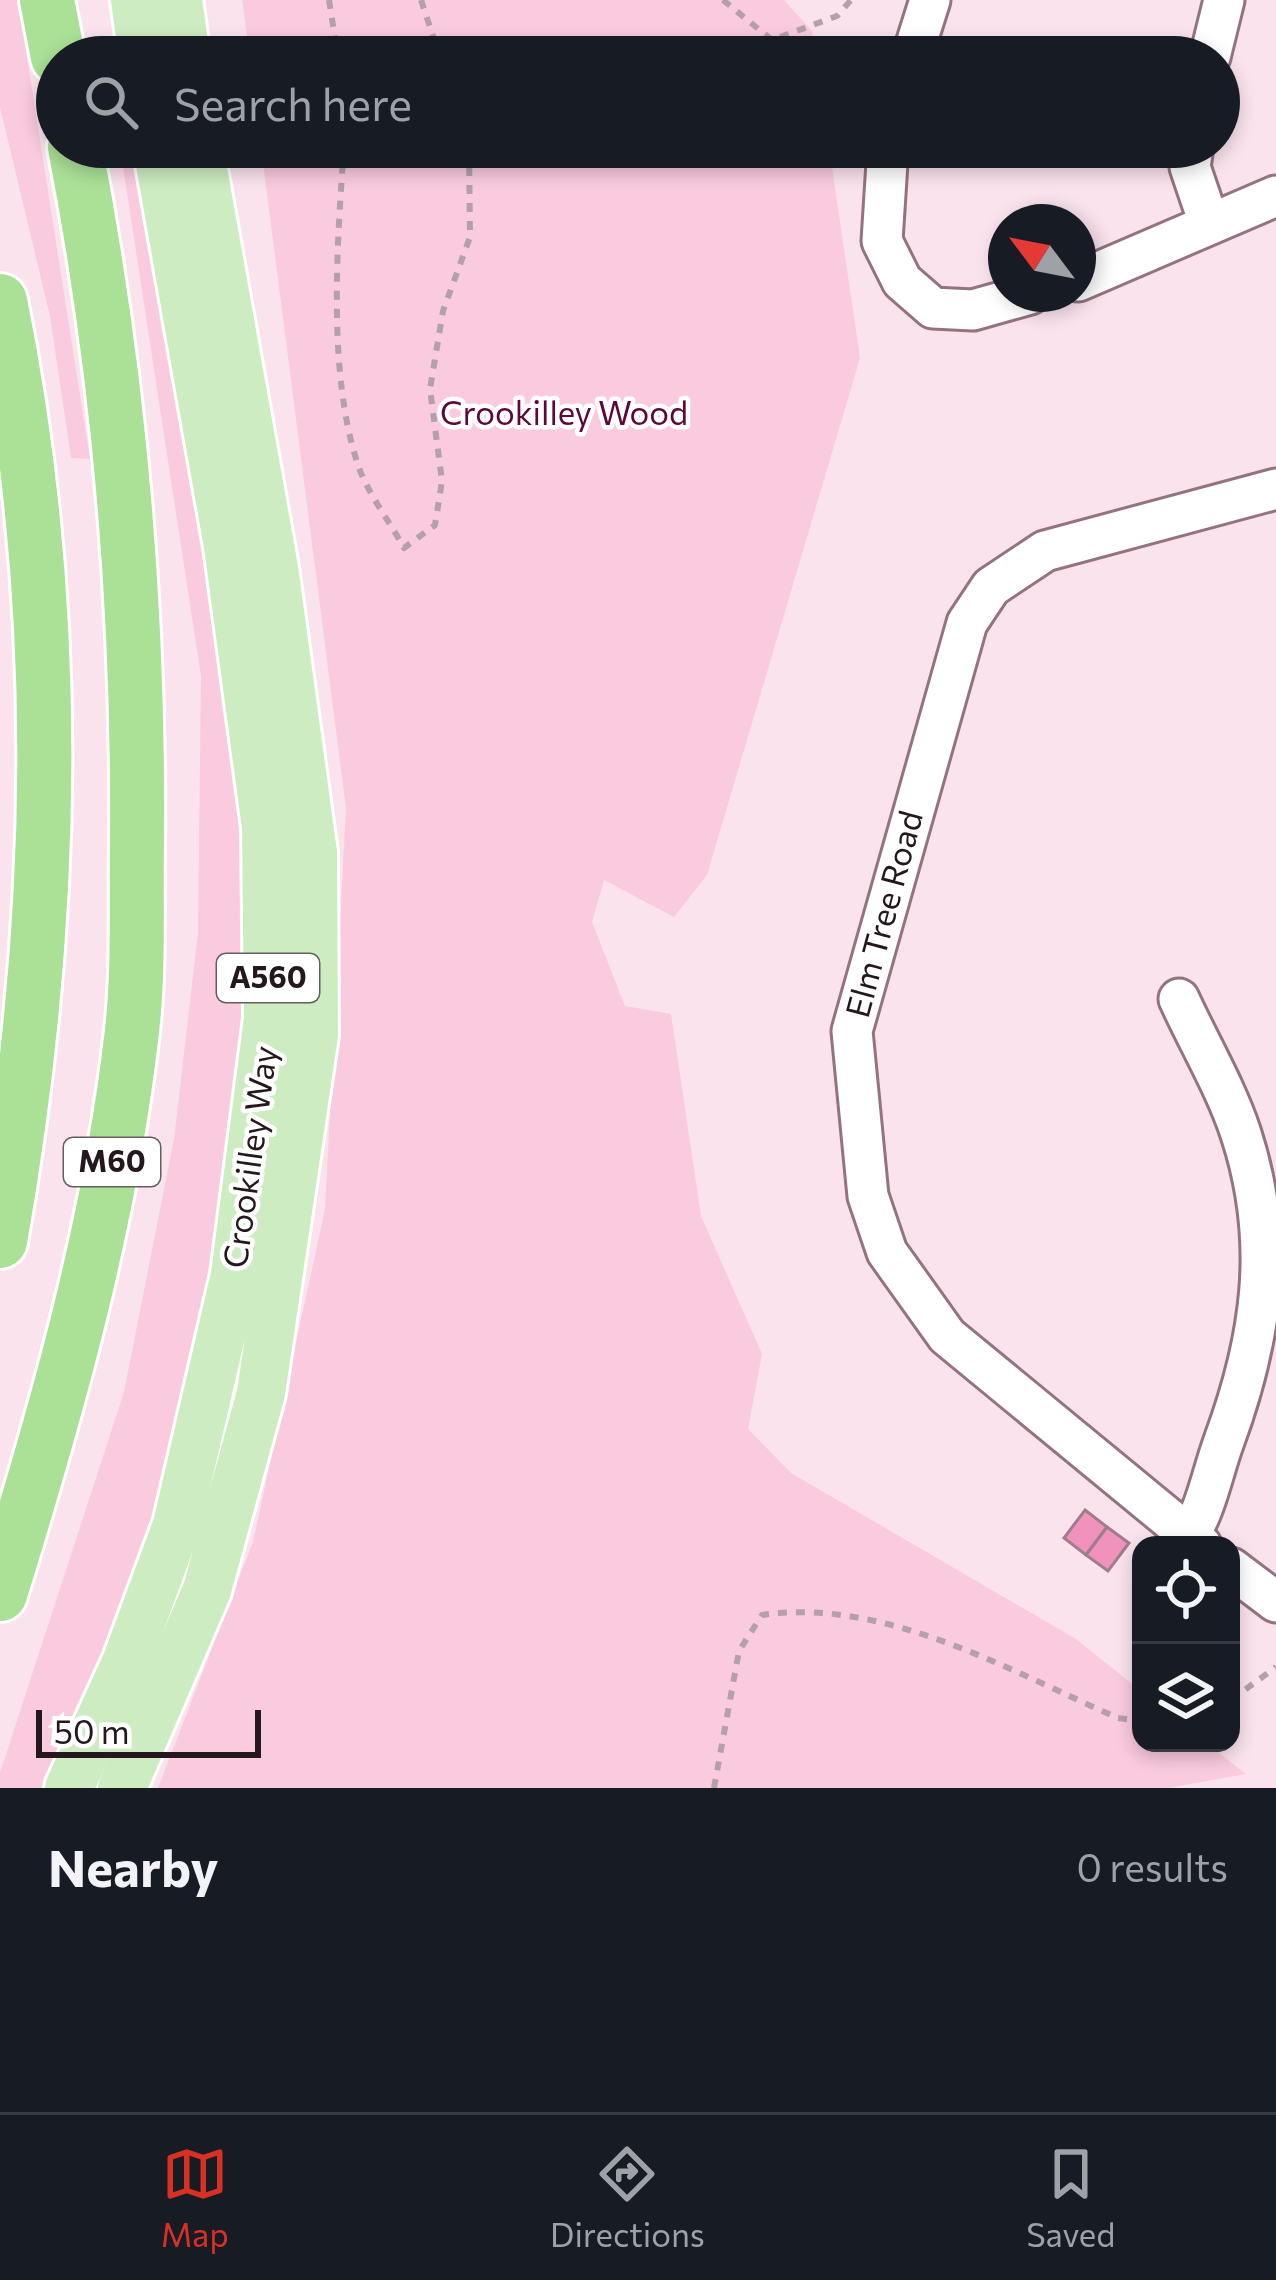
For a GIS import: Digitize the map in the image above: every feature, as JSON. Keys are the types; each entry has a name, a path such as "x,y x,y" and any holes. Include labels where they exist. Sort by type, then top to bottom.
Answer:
{"highway":[{"path":"47,0 54,36"},
{"name":"M60","path":"0,1594 65,1382 114,1153 133,1027 138,717 109,363 78,168"},
{"name":"M60","path":"0,301 19,394 46,717 41,942 24,1106 0,1241"},
{"name":"M60","path":"0,513 10,566 38,620"}],"main road":[{"path":"135,0 140,36"},
{"path":"178,0 183,36"},
{"name":"Crookilley Way","path":"69,1788 126,1663 177,1525 235,1275 268,1019 266,827 228,546 161,168"},
{"name":"Crookilley Way","path":"122,1788 207,1590 261,1393 314,1035 313,853 274,568 203,168"}],"street":[{"path":"1215,36 1224,0"},
{"path":"917,36 925,3"},
{"path":"887,168 882,242 902,281 933,308 973,310 988,306"},
{"path":"1190,168 1209,223"},
{"path":"1096,272 1276,196"},
{"name":"Elm Tree Road","path":"1190,1536 947,1336 887,1252 868,1196 852,1031 967,623 992,587 1045,550 1276,489"},
{"path":"1179,999 1242,1134 1263,1253 1261,1318 1247,1378 1196,1536"},
{"path":"1240,1575 1276,1602"}],"path":[{"path":"329,0 335,36"},
{"path":"421,0 433,36"},
{"path":"723,0 767,36"},
{"path":"783,36 837,16 850,0"},
{"path":"343,168 339,283 344,399 360,469 404,548 435,525 442,482 430,388 443,311 470,237 469,168"},
{"path":"714,1788 739,1652 763,1616 794,1611 853,1618 958,1648 1118,1718 1132,1720"},
{"path":"1240,1693 1276,1667"}],"green space":[{"path":"0,0 18,0 36,115 36,168 44,168 90,459 71,458 50,316 0,107"},
{"path":"242,0 784,0 813,36 247,36"},
{"path":"123,168 144,168 238,756 249,1008 222,1262 191,1414 96,1683 48,1788 0,1788 0,1773 124,1392 174,1139 198,933 201,676"},
{"name":"Crookilley Wood","path":"264,168 832,168 860,358 707,875 674,917 604,880 592,922 625,1006 671,1014 701,1216 762,1354 748,1429 791,1473 1076,1639 1132,1684 1132,1752 1218,1752 1246,1774 1168,1788 158,1788 253,1542 325,1209 346,808"}],"building":[{"path":"1085,1510 1107,1527 1086,1555 1064,1538"},
{"path":"1107,1527 1129,1543 1108,1571 1086,1555"}]}
